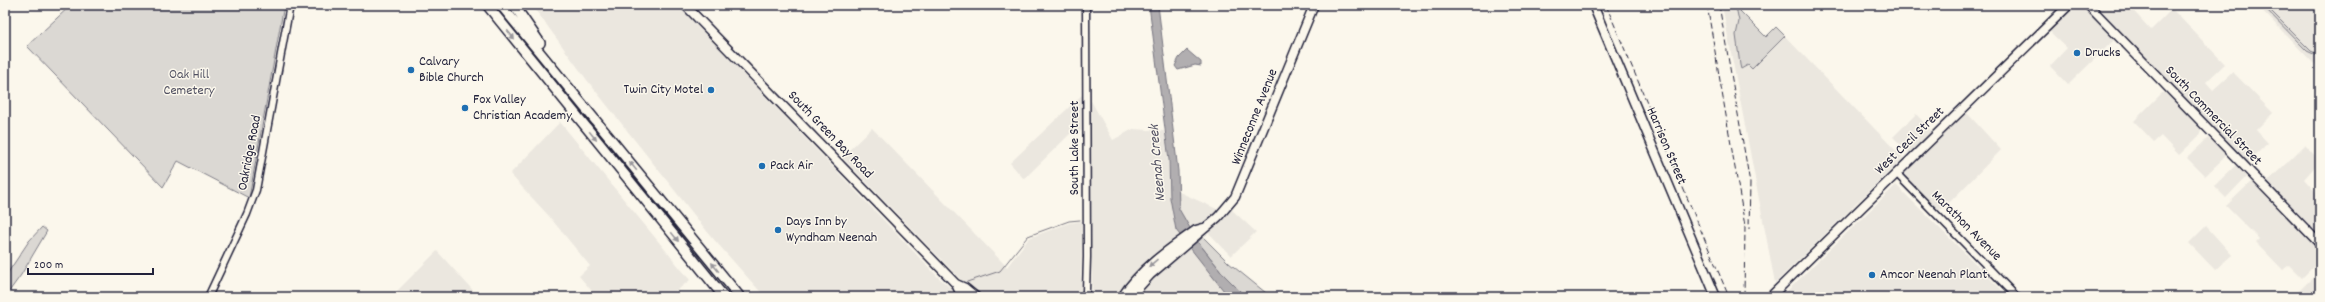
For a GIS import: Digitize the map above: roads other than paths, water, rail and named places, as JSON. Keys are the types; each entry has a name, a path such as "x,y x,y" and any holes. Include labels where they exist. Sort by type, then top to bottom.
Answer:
{"highway":[{"path":"487,5 724,297"},
{"path":"502,5 546,57 740,297"},
{"path":"514,5 542,47 546,57"}],"main road":[{"name":"South Green Bay Road","path":"685,5 956,284 960,293 965,297"},
{"name":"Winneconne Avenue","path":"1122,297 1141,274 1194,235 1226,208 1239,189 1314,5"},
{"name":"Harrison Street","path":"1593,5 1716,297"},
{"name":"West Cecil Street","path":"1770,297 2069,5"},
{"name":"South Commercial Street","path":"2088,5 2320,244"},
{"name":"Winneconne Avenue","path":"1130,297 1150,275 1186,241"},
{"name":"South Green Bay Road","path":"956,284 965,288 976,297"}],"street":[{"name":"Oakridge Road","path":"208,297 247,214 256,190 290,5"},
{"name":"South Lake Street","path":"1086,5 1085,294 1090,297"},
{"name":"Marathon Avenue","path":"1896,173 2017,297"}],"waterway":[{"path":"967,282 1000,271 1028,236 1069,221 1080,220"}],"railway":[{"path":"1606,5 1729,297"},
{"path":"1707,5 1745,226 1744,297"},
{"path":"1719,5 1750,183 1749,229"}],"place":[{"name":"Drucks","path":"2077,53"},
{"name":"Calvary Bible Church","path":"411,70"},
{"name":"Twin City Motel","path":"711,90"},
{"name":"Fox Valley Christian Academy","path":"465,108"},
{"name":"Pack Air","path":"762,166"},
{"name":"Days Inn by Wyndham Neenah","path":"778,230"},
{"name":"Amcor Neenah Plant","path":"1872,275"}],"park label":[{"name":"Oak Hill Cemetery","path":"189,84"}],"water label":[{"name":"Neenah Creek","path":"1158,163"}]}
